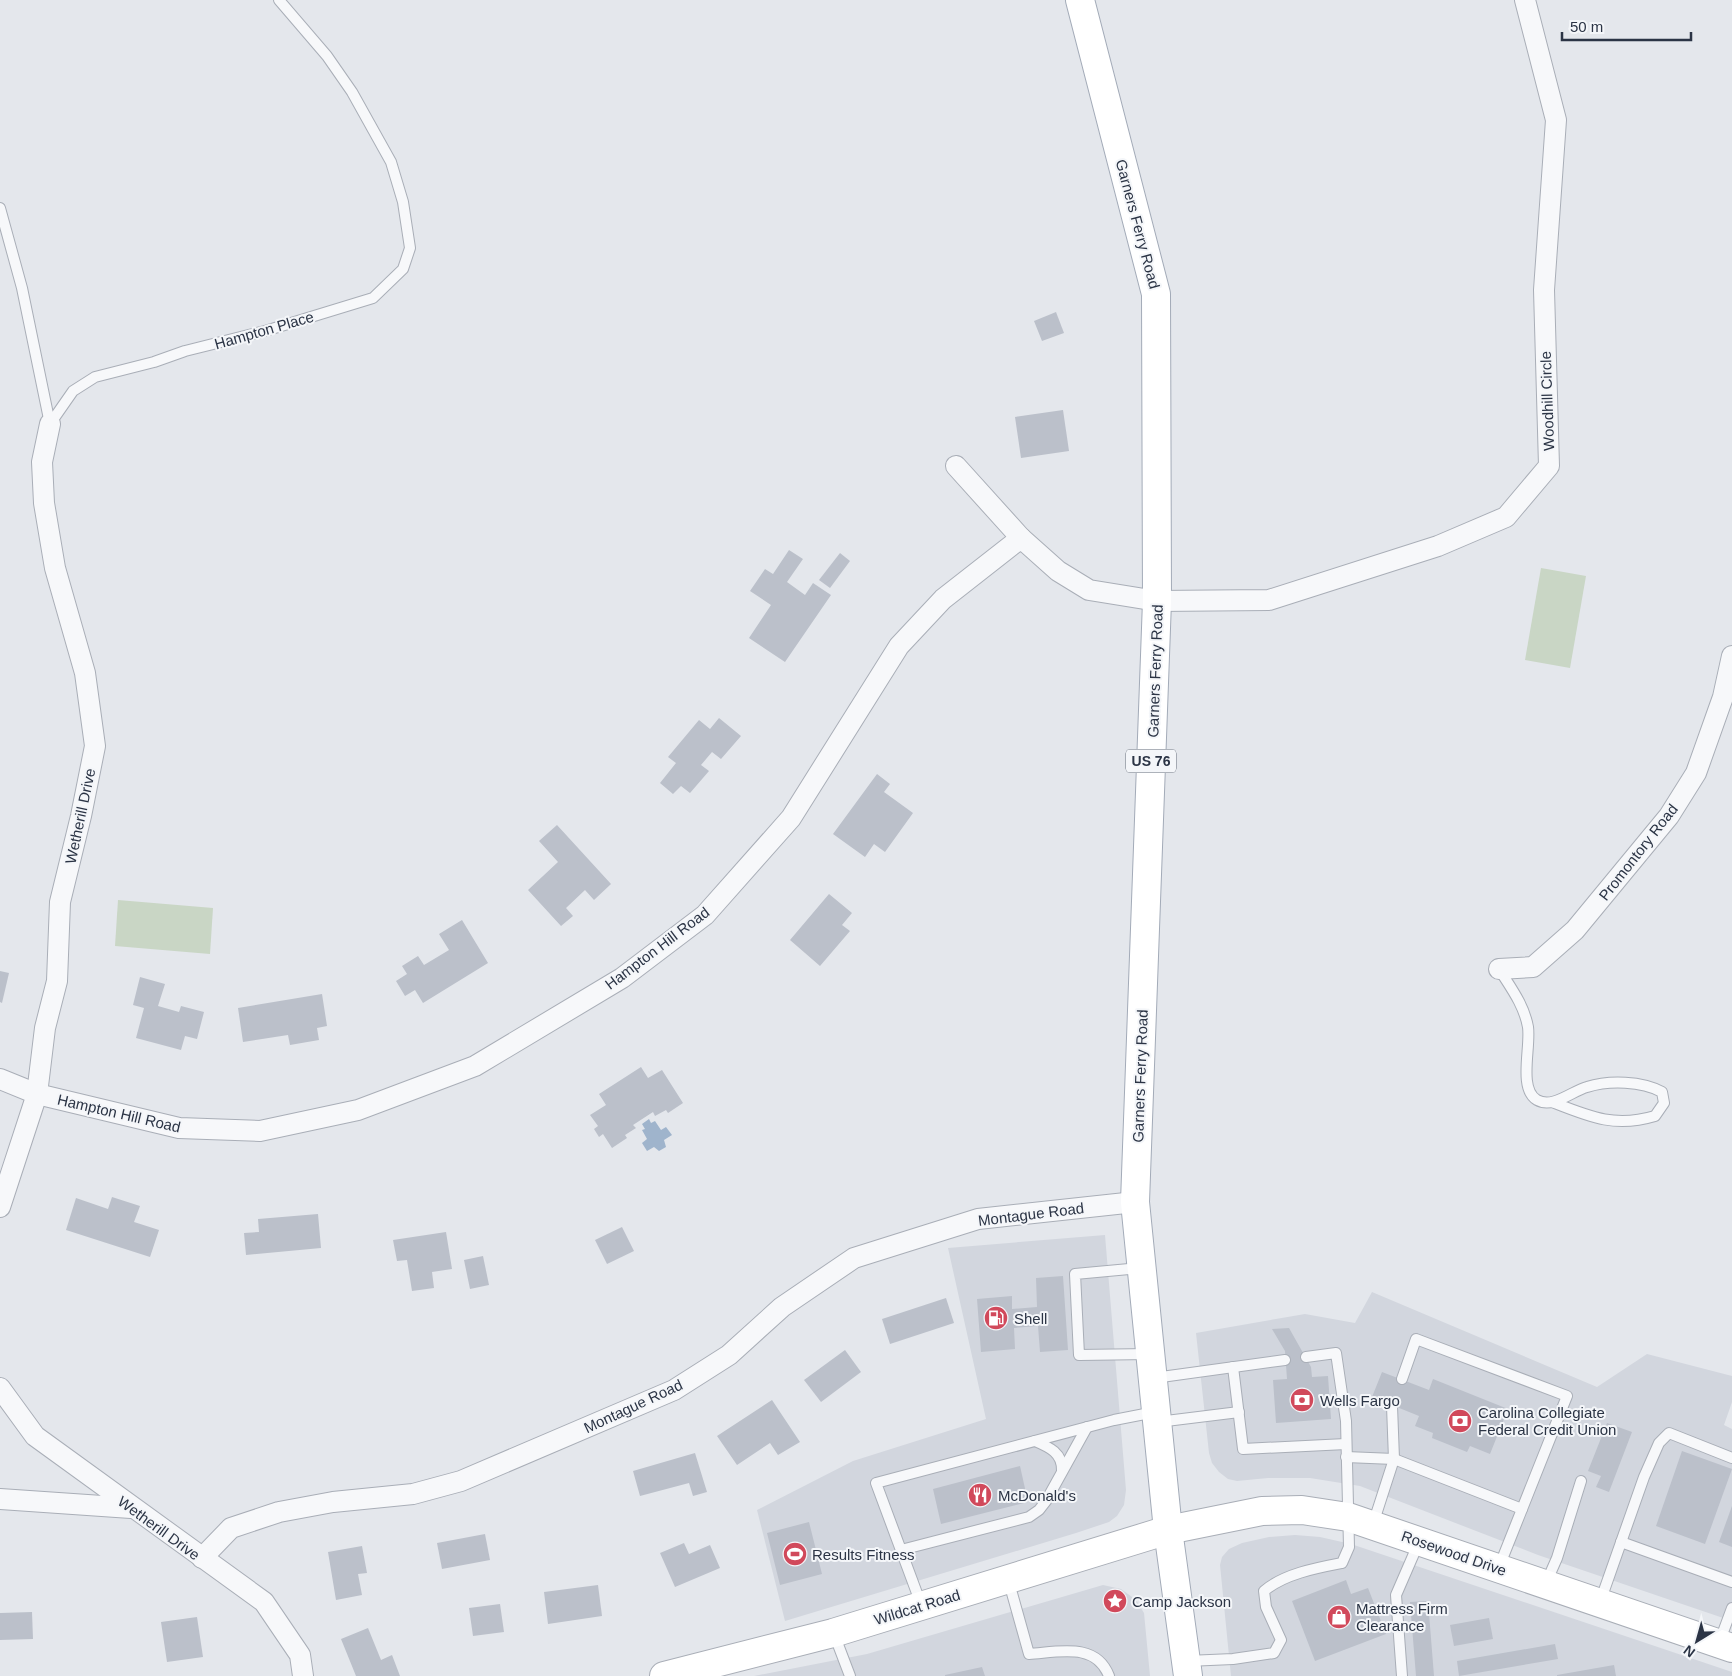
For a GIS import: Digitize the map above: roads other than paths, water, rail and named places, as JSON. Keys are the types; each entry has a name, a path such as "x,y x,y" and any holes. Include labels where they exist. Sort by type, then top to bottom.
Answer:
{"main road":[{"name":"Garners Ferry Road","path":"1080,0 1156,294 1157,601 1135,1202 1168,1530"},
{"name":"Rosewood Drive","path":"1168,1530 1262,1511 1302,1510 1360,1521 1726,1646"},
{"name":"Wildcat Road","path":"664,1676 833,1633 1168,1530"},
{"name":"US 76","path":"1168,1530 1187,1669"}],"street":[{"name":"Woodhill Circle","path":"1157,601 1269,600 1438,546 1506,517 1549,466 1544,290 1556,120 1525,0"},
{"name":"Wetherill Drive","path":"0,1206 37,1094 45,1028 56,981 60,902 81,816 94,746 85,673 55,568 44,503 42,462 50,424"},
{"path":"956,466 1021,538 1058,571 1089,590 1157,601"},
{"name":"Hampton Hill Road","path":"0,1079 37,1094 179,1128 260,1131 358,1110 475,1066 622,978 705,915 791,818 899,646 943,599 1021,538"},
{"name":"Promontory Road","path":"1499,970 1533,967 1576,930 1669,816 1696,773 1723,697 1732,656"},
{"name":"Montague Road","path":"202,1558 232,1528 279,1512 333,1502 413,1494 460,1481 674,1390 729,1355 782,1307 854,1258 978,1220 1135,1202"},
{"name":"Wetherill Drive","path":"0,1388 35,1436 131,1508 264,1602 300,1655 302,1676"},
{"path":"0,1499 131,1508"}],"lane":[{"name":"Hampton Place","path":"50,424 73,391 95,377 185,351 265,331 373,298 403,269 410,248 403,202 391,162 352,92 327,56 279,0"},
{"path":"0,208 22,288 50,424"},
{"path":"1499,970 1522,1005 1528,1028 1526,1078 1529,1092 1535,1098 1542,1102 1552,1102 1588,1116 1615,1122 1635,1122 1655,1116 1664,1103 1662,1092 1652,1087 1609,1082 1587,1087 1552,1102"},
{"path":"1142,1268 1075,1274 1079,1355 1152,1366 1233,1368 1286,1360"},
{"path":"1402,1379 1416,1340 1567,1396 1498,1568"},
{"path":"1306,1357 1336,1353 1346,1421 1346,1457 1360,1521"},
{"path":"1233,1368 1243,1449 1346,1444"},
{"path":"1187,1669 1233,1659 1274,1653 1281,1640 1266,1608 1264,1591 1274,1583 1318,1568 1342,1563 1360,1521 1394,1459 1392,1406"},
{"path":"922,1606 876,1483 1087,1427 1157,1417 1239,1412"},
{"path":"901,1550 1030,1517 1039,1510 1087,1427"},
{"path":"1600,1603 1644,1477 1659,1443 1669,1433 1732,1458"},
{"path":"1035,1441 1058,1454 1062,1462 1062,1472"},
{"path":"1346,1457 1394,1459 1522,1509"},
{"path":"1546,1584 1557,1558 1581,1480"},
{"path":"1402,1676 1396,1595 1420,1541"},
{"path":"1621,1542 1732,1582"},
{"path":"1008,1579 1029,1654 1075,1651 1090,1654 1104,1664 1109,1676"},
{"path":"1726,1646 1732,1608"},
{"path":"833,1633 850,1676"}],"water":[{"path":"649,1119 651,1123 655,1121 661,1130 666,1127 672,1135 664,1140 666,1147 659,1151 654,1147 647,1151 642,1143 647,1139 642,1130 645,1129 642,1124"}],"place":[{"name":"Shell","path":"996,1318"},
{"name":"Wells Fargo","path":"1302,1400"},
{"name":"Carolina Collegiate Federal Credit Union","path":"1460,1421"},
{"name":"McDonald's","path":"980,1495"},
{"name":"Results Fitness","path":"795,1554"},
{"name":"Camp Jackson","path":"1115,1601"},
{"name":"Mattress Firm Clearance","path":"1339,1617"}]}
